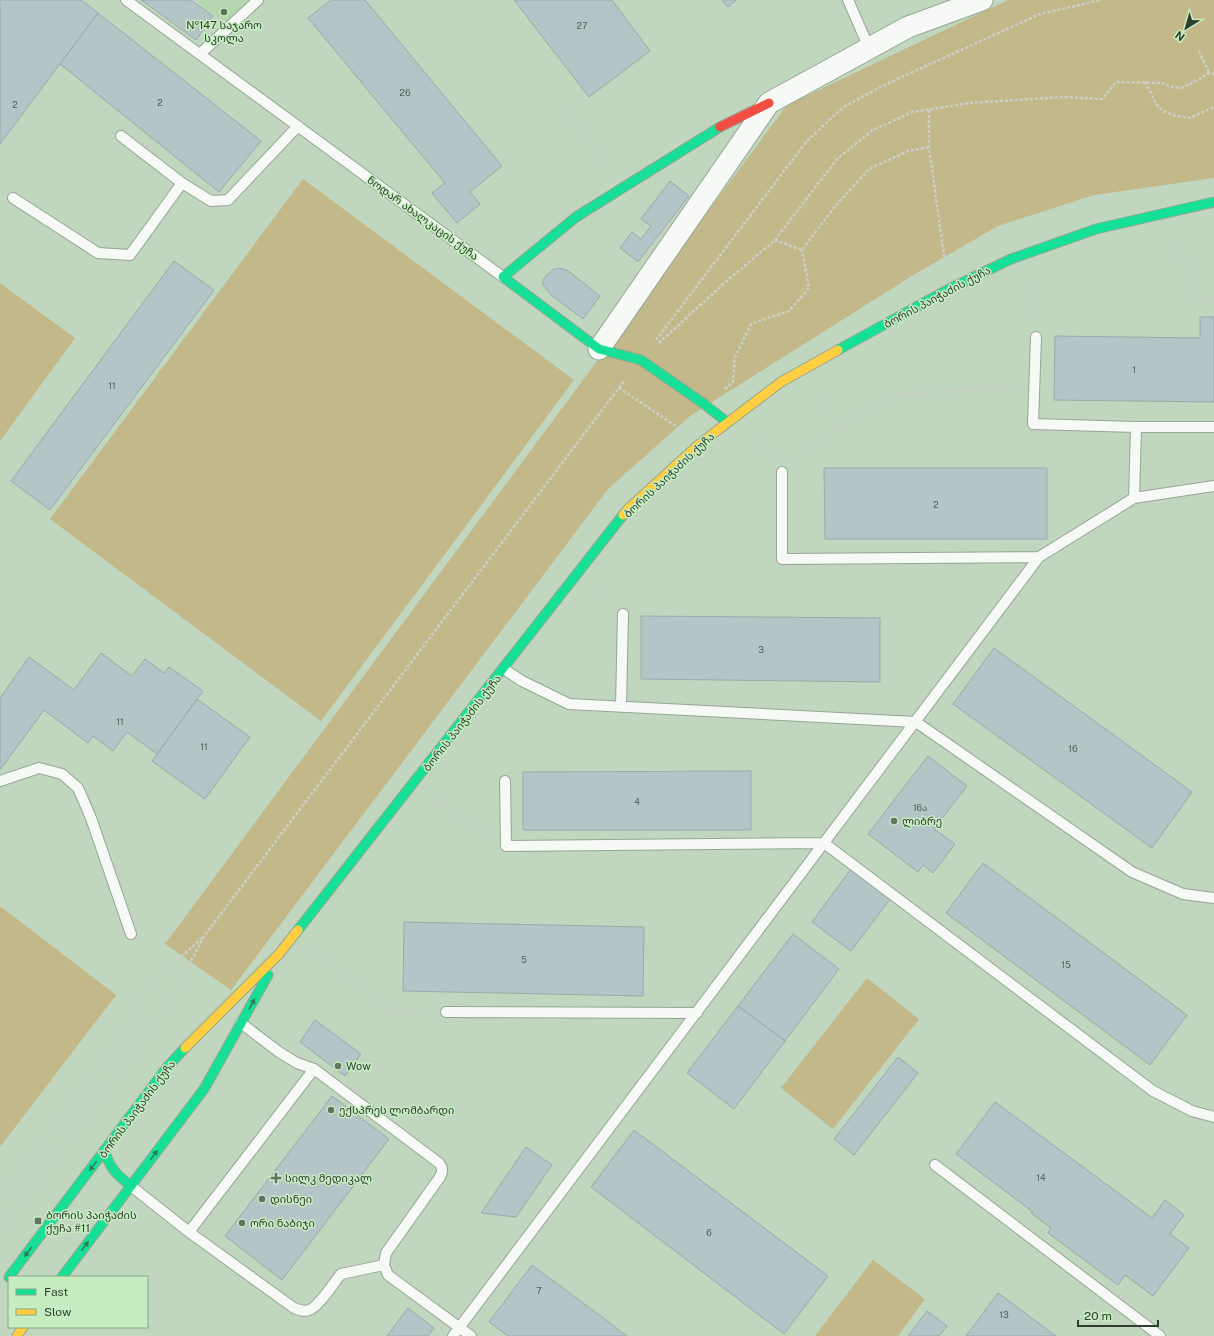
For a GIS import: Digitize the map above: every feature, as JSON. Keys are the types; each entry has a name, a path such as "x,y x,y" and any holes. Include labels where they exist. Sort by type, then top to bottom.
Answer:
{"street":[{"path":"504,277 576,217 717,128 769,103 908,27 982,0"},
{"path":"598,349 769,103"},
{"name":"ბორის პაიჭაძის ქუჩა","path":"10,1276 168,1066 208,1030 279,954 630,508 697,446 781,382 949,289 1011,259 1096,229 1214,202"},
{"name":"ნოდარ ახალკაცის ქუჩა","path":"504,277 598,349 641,360 727,422"},
{"name":"ბორის პაიჭაძის ქუჩა","path":"63,1276 204,1089 279,954"},
{"path":"219,1044 219,1063"},
{"path":"105,1151 107,1162 114,1174 131,1186"},
{"path":"17,1336 23,1328"}],"lane":[{"name":"ნოდარ ახალკაცის ქუჩა","path":"126,0 504,277"},
{"path":"200,54 258,0"},
{"path":"848,0 869,48"},
{"path":"120,136 182,184 211,201 228,200 298,126"},
{"path":"12,198 98,253 130,255 182,184"},
{"path":"1036,336 1033,424 1136,427 1214,427"},
{"path":"1134,498 1136,427"},
{"path":"782,472 782,559 1039,557"},
{"path":"453,1336 1039,557 1134,498 1214,486"},
{"path":"621,707 623,614"},
{"path":"504,669 522,681 569,704 916,722 1132,872 1183,894 1214,898"},
{"path":"0,781 39,768 62,774 78,788 91,818 131,934"},
{"path":"505,781 506,846 824,843 1153,1091 1192,1111 1214,1117"},
{"path":"446,1012 697,1013"},
{"path":"241,1023 279,1052 297,1063 314,1069 443,1167 443,1172 440,1177 386,1253 384,1265 388,1275 471,1336"},
{"path":"189,1232 314,1069"},
{"path":"935,1165 1160,1336"},
{"path":"131,1186 189,1232 294,1308 303,1311 311,1310 341,1274 384,1265"}],"path":[{"path":"0,1229 170,1002 204,936 806,142 842,108 882,86 1040,14 1101,0"},
{"path":"1199,51 1209,73"},
{"path":"641,360 721,286 775,240 837,158 873,130 912,112 970,103 1063,97 1102,99 1116,82 1162,83 1170,87 1181,88 1192,84 1209,73 1214,74"},
{"path":"1145,82 1157,105 1163,111 1172,115 1190,118 1214,107"},
{"path":"564,110 623,188"},
{"path":"929,110 929,148 949,289"},
{"path":"620,388 681,430 704,404 733,382 735,357 751,324 789,311 809,288 802,250 833,208 868,169 908,151 929,148"},
{"path":"775,240 802,250"},
{"path":"1177,241 1198,302 1214,302"},
{"path":"1034,282 1036,336"},
{"path":"756,436 782,472 836,428 897,394 1034,387"},
{"path":"820,394 836,428"},
{"path":"431,799 506,846"},
{"path":"0,1200 135,1020 131,1007 149,986 204,936"},
{"path":"312,951 390,1012 446,1012"}],"shaded area":[{"name":"№147 საჯარო სკოლა","path":"195,0 251,0 226,24"},
{"path":"1008,0 1214,0 1214,178 1094,195 998,226 915,274 690,416 608,489 231,990 165,944 787,105"},
{"path":"303,179 574,380 321,721 50,519"},
{"path":"0,283 75,338 0,441"},
{"path":"0,906 116,995 0,1147"},
{"path":"867,978 919,1019 833,1129 781,1088"},
{"path":"873,1260 925,1299 898,1336 815,1336"}],"building":[{"path":"0,0 81,0 98,13 0,144"},
{"path":"141,0 191,0 213,16 196,40"},
{"path":"331,0 365,0 502,166 470,192 480,204 457,223 432,193 445,183 308,18"},
{"path":"514,0 612,0 650,51 589,97"},
{"path":"722,0 736,0 728,7"},
{"path":"98,13 261,141 219,192 60,64"},
{"path":"670,181 689,196 638,262 620,248 632,232 641,239 651,226 641,219"},
{"path":"174,261 214,290 50,510 11,481"},
{"path":"558,268 567,270 600,296 583,319 551,295 543,285 543,280 548,274 552,270"},
{"path":"1200,317 1214,317 1214,402 1054,400 1055,336 1200,338"},
{"path":"824,468 1047,468 1047,539 825,539"},
{"path":"641,616 880,618 880,682 641,679"},
{"path":"994,648 1192,792 1152,848 953,704"},
{"path":"101,653 132,676 145,659 164,673 169,667 203,691 157,754 127,732 113,751 93,736 88,743 44,710 0,770 0,698 29,657 74,690"},
{"path":"197,699 250,737 205,799 152,761"},
{"path":"928,756 967,786 934,829 955,844 933,873 923,865 918,872 868,834"},
{"path":"751,771 751,830 523,830 523,772"},
{"path":"983,863 1187,1015 1150,1065 946,913"},
{"path":"851,869 891,898 851,951 812,922"},
{"path":"404,922 644,927 643,996 403,991"},
{"path":"793,934 839,969 785,1041 738,1006"},
{"path":"738,1006 785,1041 734,1109 687,1073"},
{"path":"315,1020 361,1054 345,1076 300,1042"},
{"path":"898,1057 918,1073 854,1155 834,1139"},
{"path":"332,1096 389,1139 282,1280 225,1236"},
{"path":"995,1102 1152,1218 1165,1200 1184,1215 1170,1234 1189,1248 1153,1296 1125,1275 1118,1285 1048,1233 1051,1228 1031,1213 1033,1212 956,1154"},
{"path":"634,1130 828,1276 784,1334 591,1187"},
{"path":"526,1147 552,1165 516,1217 481,1213"},
{"path":"532,1265 627,1336 508,1336 489,1322"},
{"path":"998,1293 1056,1336 966,1336"},
{"path":"408,1308 434,1328 428,1336 387,1336"},
{"path":"927,1311 947,1326 939,1336 908,1336"}],"traffic: fast":[{"path":"720,127 576,217 503,277 599,349 641,360 727,422"},
{"path":"838,350 949,289 1011,259 1096,229 1214,202"},
{"path":"298,930 623,515"},
{"path":"63,1276 204,1089 268,975"},
{"path":"10,1276 168,1066 185,1048"},
{"path":"105,1151 112,1167 122,1179 131,1186"}],"traffic: slow":[{"path":"623,515 697,446 781,382 838,350"},
{"path":"185,1048 279,954 298,930"},
{"path":"17,1336 22,1328"}],"traffic: jam":[{"path":"720,127 769,103"}],"place":[{"name":"№147 საჯარო სკოლა","path":"224,12"},
{"name":"ლიბრე","path":"894,821"},
{"name":"Wow","path":"338,1066"},
{"name":"ექსპრეს ლომბარდი","path":"331,1110"},
{"name":"სილკ მედიკალ","path":"276,1178"},
{"name":"დისნეი","path":"262,1199"},
{"name":"ბორის პაიჭაძის ქუჩა #11","path":"38,1221"},
{"name":"ორი ნაბიჯი","path":"242,1223"}]}
